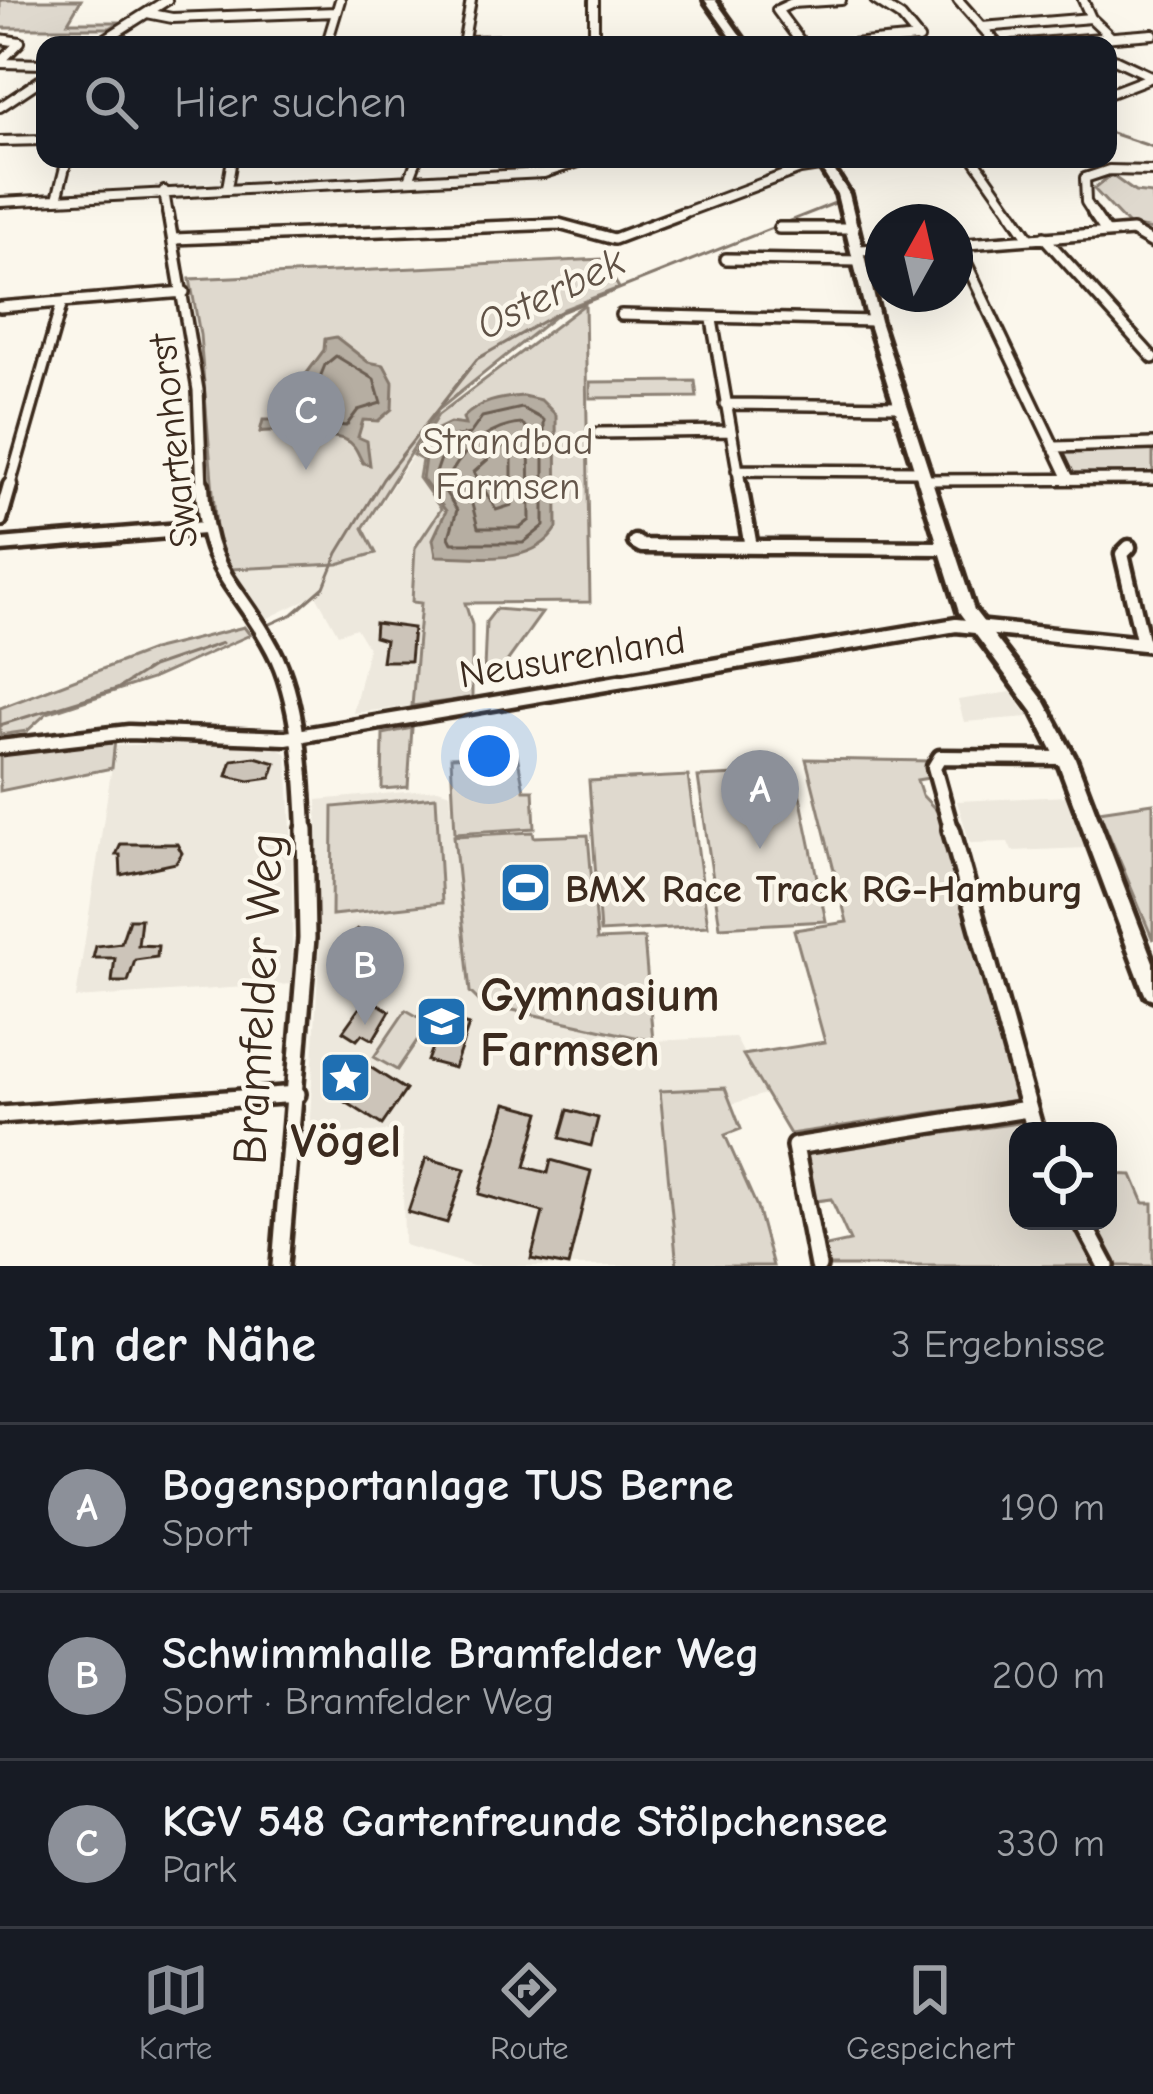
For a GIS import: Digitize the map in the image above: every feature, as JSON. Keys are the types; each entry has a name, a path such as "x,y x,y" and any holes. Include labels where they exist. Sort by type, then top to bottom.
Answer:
{"main road":[{"path":"710,0 736,36"},
{"path":"828,168 843,194 854,228 874,321 945,548 976,626 1039,707 1066,758 1153,989"}],"street":[{"path":"110,36 166,0"},
{"path":"329,36 340,0"},
{"path":"465,36 471,0"},
{"path":"594,0 595,36"},
{"path":"793,36 777,10 793,3 841,0"},
{"path":"875,0 901,17 915,36"},
{"path":"958,0 990,36"},
{"path":"1083,0 1091,18 1109,36"},
{"path":"146,13 178,18 336,12"},
{"path":"982,27 1091,18"},
{"path":"1117,37 1153,34"},
{"path":"0,40 20,43 0,62"},
{"path":"1117,60 1153,77"},
{"path":"0,62 36,64"},
{"path":"1117,91 1153,77"},
{"path":"0,107 36,83"},
{"path":"0,141 36,140"},
{"path":"57,199 65,168"},
{"path":"227,188 230,168"},
{"path":"409,180 414,168"},
{"path":"0,202 544,173 560,168"},
{"path":"174,239 559,224 602,239 626,237 803,168"},
{"path":"981,168 1029,238"},
{"path":"1106,232 1086,202 1085,178 1109,170 1153,171"},
{"name":"Swartenhorst","path":"164,191 202,424 204,528 217,568 274,653 300,736"},
{"path":"778,228 854,228"},
{"path":"973,243 1106,232 1139,233 1153,243"},
{"path":"1045,237 1153,358"},
{"path":"726,259 865,254"},
{"path":"973,279 1069,479"},
{"path":"0,307 184,292"},
{"path":"0,520 62,302"},
{"path":"621,315 874,321"},
{"path":"712,320 751,548"},
{"path":"725,404 899,406"},
{"path":"599,433 728,430"},
{"path":"1056,447 1153,444"},
{"path":"737,470 1153,479"},
{"path":"0,545 204,528"},
{"path":"635,542 642,546 945,548"},
{"path":"1122,549 1148,645"},
{"name":"Neusurenland","path":"0,747 112,733 300,736 912,632 976,626 1148,645"},
{"name":"Bramfelder Weg","path":"280,1266 297,1094 307,914 300,736"},
{"path":"1032,1122 935,761 949,755 1066,758"},
{"path":"0,1115 297,1094"},
{"path":"818,1266 795,1146 1027,1109"},
{"path":"1087,1230 1106,1266"}],"shaded area":[{"path":"413,455 422,459 441,508 413,602 421,602 412,706 353,713 368,648 356,628 338,634 316,595 264,620 229,570 339,565 375,554 364,529"},
{"path":"1011,692 1029,717 964,722 958,700"},
{"path":"115,746 276,747 287,754 292,984 76,998"},
{"name":"Gymnasium Farmsen","path":"438,789 450,793 470,991 653,1041 735,1037 765,1094 732,1104 725,1087 658,1090 676,1266 473,1266 404,1245 402,1130 309,1136 319,955 317,800"},
{"path":"1067,796 1087,848 1012,851 1008,842 970,843 957,801"}],"green space":[{"path":"0,0 81,0 68,22 120,22 110,28 0,28"},
{"path":"1111,175 1135,192 1153,194 1153,230 1129,226 1094,189"},
{"path":"602,259 619,288 564,309 437,411 363,528 376,553 338,564 230,569 217,541 200,335 190,279"},
{"name":"Strandbad Farmsen","path":"585,304 590,602 465,603 472,625 472,698 412,706 421,603 412,602 415,548 441,509 419,478 422,460 413,455 438,415"},
{"path":"695,381 697,397 590,398 590,382"},
{"path":"1153,448 1153,476 1073,475 1062,456 1067,450"},
{"path":"496,609 542,613 501,670 484,669 486,622"},
{"path":"244,627 250,635 151,679 47,713 27,731 0,735 0,708 152,650"},
{"path":"412,728 408,787 382,789 383,734"},
{"path":"115,740 112,768 0,791 0,751"},
{"path":"517,754 524,790 533,790 535,828 455,833 451,757"},
{"path":"806,759 932,761 934,777 917,780 922,795 938,812 1016,1100 790,1134 743,1055 825,1042 794,930 847,922"},
{"path":"795,772 826,921 720,927 698,777"},
{"path":"688,776 708,926 600,932 589,781"},
{"path":"436,797 442,903 332,915 333,807"},
{"path":"1153,803 1153,940 1099,811"},
{"name":"BMX Race Track RG-Hamburg","path":"533,832 534,837 588,835 597,940 644,938 653,1041 481,1003 470,992 454,836"},
{"path":"406,1010 429,1023 397,1070 374,1057"},
{"path":"725,1088 741,1129 725,1135 757,1207 773,1266 677,1266 660,1091"},
{"path":"1009,1124 1009,1230 1117,1230 1117,1174 1132,1175 1144,1203 1153,1203 1153,1266 815,1266 808,1250 850,1241 831,1199 808,1202 804,1158 812,1151"}],"water":[{"path":"336,337 368,362 384,365 393,382 392,409 378,421 363,420 358,437 367,441 370,465 363,463 346,440 260,432 263,420 273,420 277,411 272,405 287,385 310,378 307,373 324,350 325,339"},
{"path":"523,396 541,400 556,415 557,528 546,541 519,554 436,556 433,539 446,511 422,479 425,458 435,450 436,430 450,423 465,425 463,418 483,404"}],"building":[{"path":"375,623 413,628 410,661 382,661 385,640 374,637"},
{"path":"255,757 276,763 271,778 249,781 227,776 232,760"},
{"path":"121,844 177,844 182,853 176,863 121,875 120,855 116,855"},
{"path":"129,919 141,919 138,945 158,946 157,957 135,960 128,982 112,982 115,958 93,958 96,946 121,943"},
{"path":"357,929 401,951 382,980 337,957"},
{"path":"373,1001 390,1011 373,1040 362,1034 357,1040 343,1031 363,1003 369,1006"},
{"path":"443,1018 469,1025 454,1068 427,1061"},
{"path":"359,1060 406,1090 382,1125 335,1095"},
{"path":"506,1103 540,1112 525,1167 548,1173 551,1160 591,1171 568,1266 531,1259 543,1212 479,1194"},
{"path":"568,1110 598,1118 591,1146 560,1138"},
{"path":"426,1158 465,1169 447,1223 408,1212"}],"waterway":[{"path":"1117,135 1153,147"},
{"name":"Osterbek","path":"266,626 293,614 324,587 338,553 383,479 477,359 556,314 835,203"},
{"name":"Osterbek","path":"0,725 117,689 152,667 222,643"}],"place":[{"name":"KGV 548 Gartenfreunde Stölpchensee","path":"306,470"},
{"name":"Bogensportanlage TUS Berne","path":"760,849"},
{"name":"BMX Race Track RG-Hamburg","path":"526,888"},
{"name":"Gymnasium Farmsen","path":"441,1022"},
{"name":"Schwimmhalle Bramfelder Weg","path":"365,1025"},
{"name":"Vögel","path":"346,1077"}]}
